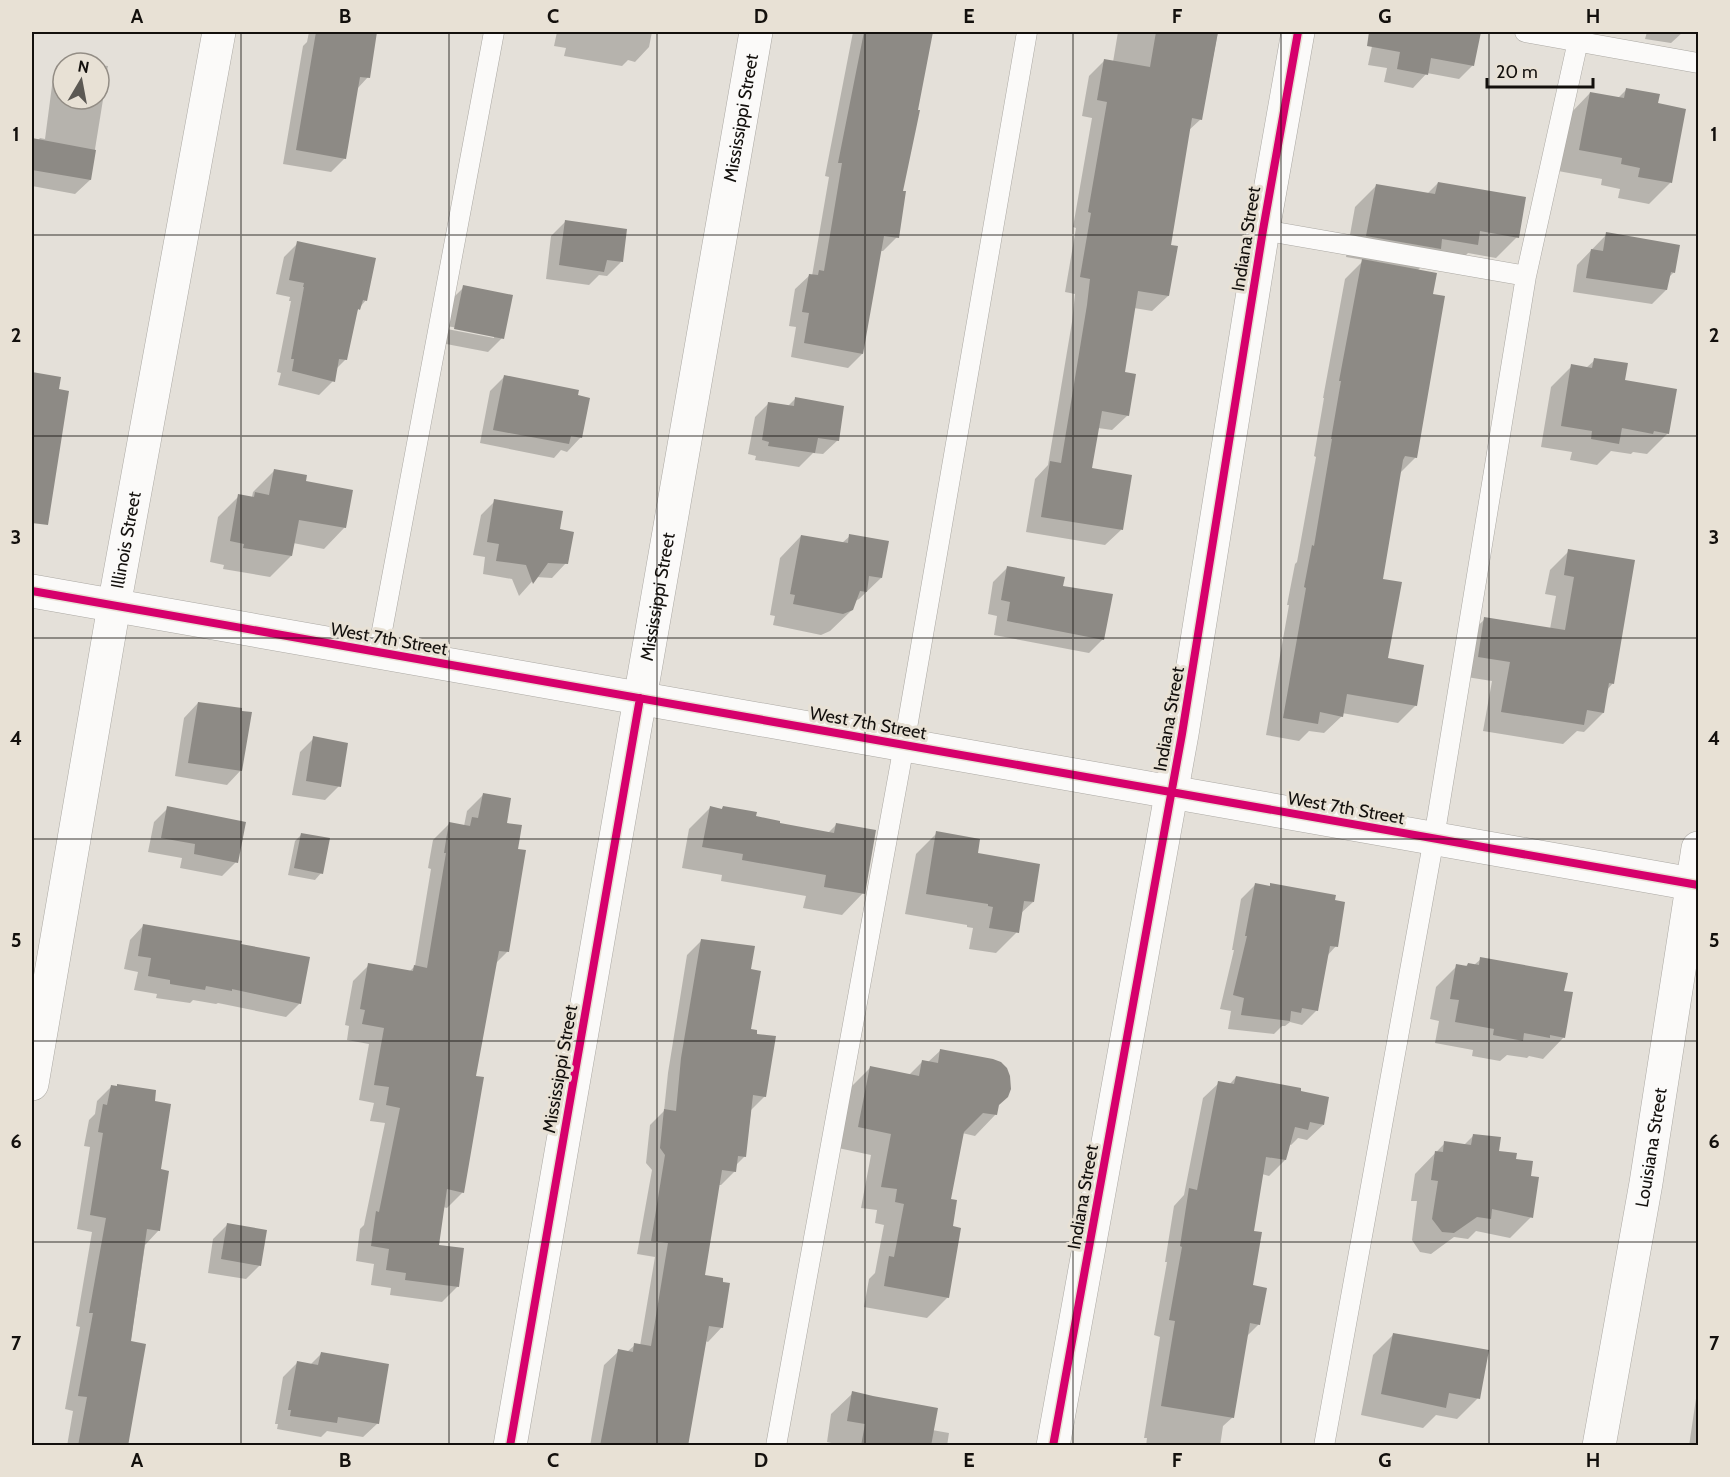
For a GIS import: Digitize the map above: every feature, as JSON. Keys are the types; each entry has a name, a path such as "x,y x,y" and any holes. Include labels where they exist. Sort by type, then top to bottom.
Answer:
{"street":[{"name":"Illinois Street","path":"32,1084 114,606 219,32"},
{"name":"Mississippi Street","path":"510,1446 756,32"},
{"name":"Indiana Street","path":"1053,1446 1182,734 1263,230 1298,32"},
{"name":"West 7th Street","path":"32,591 1696,885"},
{"name":"Louisiana Street","path":"1599,1446 1696,885 1698,848"}],"lane":[{"path":"378,652 494,32"},
{"path":"776,1446 904,745 1027,32"},
{"path":"1525,32 1698,63"},
{"path":"1324,1446 1434,838 1526,276 1578,41"},
{"path":"1263,230 1526,276"}],"building":[{"path":"316,32 377,32 370,78 360,77 346,159 296,150"},
{"path":"864,32 933,32 903,191 906,191 899,238 884,236 863,354 804,343 809,313 802,312 809,274 818,275 819,270 824,271 842,163 838,163"},
{"path":"1156,32 1218,32 1202,120 1192,118 1171,245 1178,246 1169,296 1138,291 1125,372 1136,374 1129,416 1102,411 1092,468 1132,475 1123,530 1041,517 1050,461 1061,463 1087,305 1090,279 1080,277 1091,213 1088,212 1107,102 1097,100 1104,59 1150,67"},
{"path":"1369,32 1481,32 1474,66 1431,58 1428,75 1397,69 1400,52 1367,46"},
{"path":"1626,88 1660,94 1658,103 1686,109 1672,183 1638,177 1640,168 1621,164 1622,158 1579,150 1590,92 1624,98"},
{"path":"32,138 96,150 91,180 32,170"},
{"path":"1438,182 1526,197 1519,238 1480,231 1478,245 1442,239 1441,249 1366,236 1376,184 1435,194"},
{"path":"565,220 627,229 623,262 607,260 604,272 559,265"},
{"path":"1606,232 1680,245 1675,273 1671,272 1667,290 1586,278 1591,249 1603,251"},
{"path":"297,241 376,258 367,301 363,300 360,310 358,309 347,360 339,359 335,382 292,371 294,359 291,359 304,287 304,283 289,280"},
{"path":"1362,259 1437,273 1433,294 1445,296 1417,458 1405,456 1403,460 1383,579 1402,582 1388,658 1424,665 1417,706 1347,694 1343,717 1320,712 1318,724 1283,718 1306,588 1304,587 1312,545 1314,546 1332,439 1341,381 1339,381"},
{"path":"463,285 513,295 504,339 454,329"},
{"path":"1594,358 1628,363 1625,380 1677,389 1669,434 1654,431 1653,434 1622,428 1619,444 1591,439 1592,431 1561,426 1571,364 1592,368"},
{"path":"32,372 61,377 59,389 69,391 48,525 32,523"},
{"path":"504,375 579,390 578,395 590,398 582,438 571,436 569,444 493,430"},
{"path":"795,397 844,406 839,441 818,438 815,453 768,446 769,442 762,440 768,402 794,406"},
{"path":"274,469 307,475 306,481 353,490 346,528 299,520 292,556 243,548 244,544 230,541 238,494 254,497 255,492 269,495"},
{"path":"494,499 563,511 560,529 574,532 568,564 548,563 533,584 526,565 496,561 499,544 487,542"},
{"path":"849,534 889,541 882,578 869,576 867,592 860,591 853,610 843,614 793,604 795,595 790,594 801,535 848,543"},
{"path":"1568,549 1635,560 1614,684 1609,683 1604,713 1587,710 1584,725 1501,712 1510,662 1478,657 1484,617 1565,630 1574,577 1564,575"},
{"path":"1007,566 1065,577 1063,586 1113,594 1104,640 1007,621 1010,602 1001,600"},
{"path":"198,702 242,708 242,711 252,712 242,771 188,763"},
{"path":"313,736 348,743 341,787 306,781"},
{"path":"483,793 511,798 507,823 522,825 518,849 526,850 509,952 499,951 476,1076 484,1077 464,1193 447,1189 439,1245 464,1248 459,1287 405,1280 406,1273 386,1270 389,1249 371,1246 376,1211 379,1212 400,1108 386,1105 389,1087 374,1085 384,1028 362,1024 365,1010 360,1009 368,963 413,971 414,965 427,968 449,822 470,826 472,817 478,818"},
{"path":"167,806 246,822 238,863 194,854 195,844 161,838"},
{"path":"710,806 757,812 756,816 780,821 780,823 834,833 836,823 876,830 865,894 824,887 826,875 742,860 743,854 702,847"},
{"path":"936,831 980,839 978,853 1040,864 1034,902 1024,901 1019,933 989,928 993,907 988,904 926,894"},
{"path":"301,833 330,838 323,874 294,868"},
{"path":"1255,883 1270,886 1270,883 1336,895 1335,900 1345,902 1338,947 1330,946 1318,1011 1302,1008 1301,1013 1291,1011 1290,1021 1241,1015 1244,998 1233,995 1247,936 1245,936"},
{"path":"143,924 242,941 241,944 310,957 301,1004 232,989 232,991 206,986 205,990 170,984 170,980 148,976 151,958 138,956"},
{"path":"701,939 755,946 751,969 761,971 751,1029 757,1030 757,1034 776,1036 766,1097 753,1095 746,1157 738,1156 736,1172 722,1170 705,1275 723,1278 723,1282 730,1283 723,1328 709,1326 688,1446 600,1446 618,1349 633,1352 634,1343 651,1346 668,1243 651,1241 665,1155 660,1148 664,1109 676,1111 681,1058"},
{"path":"1480,957 1568,973 1564,991 1573,992 1565,1038 1550,1035 1550,1038 1524,1033 1523,1041 1493,1035 1494,1029 1455,1022 1459,1000 1450,999 1456,964 1479,965"},
{"path":"940,1049 1001,1062 1007,1068 1010,1076 1011,1089 1008,1097 999,1105 997,1115 983,1113 964,1132 951,1199 957,1200 953,1226 961,1228 949,1298 884,1286 889,1256 894,1257 904,1204 895,1202 897,1189 881,1187 891,1134 858,1127 870,1066 919,1076 922,1060 938,1063"},
{"path":"1236,1076 1301,1088 1301,1091 1329,1097 1324,1125 1310,1122 1308,1130 1295,1127 1286,1160 1266,1157 1254,1231 1262,1232 1253,1285 1267,1288 1260,1325 1250,1323 1234,1418 1161,1406 1175,1321 1169,1320 1182,1247 1180,1246 1189,1188 1197,1190 1218,1081 1234,1084"},
{"path":"117,1084 156,1090 155,1101 171,1104 161,1169 169,1171 160,1231 147,1229 131,1341 146,1344 128,1446 78,1446 87,1397 78,1396 93,1313 89,1313 106,1218 90,1215 103,1133 98,1132 103,1104 107,1105 111,1085 117,1086"},
{"path":"1473,1134 1501,1137 1499,1151 1517,1153 1516,1159 1533,1161 1531,1176 1539,1177 1533,1218 1492,1209 1491,1219 1477,1217 1454,1233 1442,1232 1432,1219 1438,1181 1431,1180 1435,1151 1443,1152 1444,1141 1471,1145"},
{"path":"227,1223 267,1230 261,1266 221,1259"},
{"path":"1393,1333 1489,1350 1480,1399 1449,1393 1446,1408 1381,1394"},
{"path":"321,1352 389,1364 379,1424 338,1417 337,1423 290,1416 291,1410 288,1410 297,1361 318,1365"},
{"path":"852,1391 938,1408 931,1446 861,1446 865,1424 847,1421"}],"cycle path":[{"path":"1053,1446 1182,734 1263,230 1298,32"},
{"path":"32,591 1698,885"},
{"path":"510,1446 640,698"}]}
